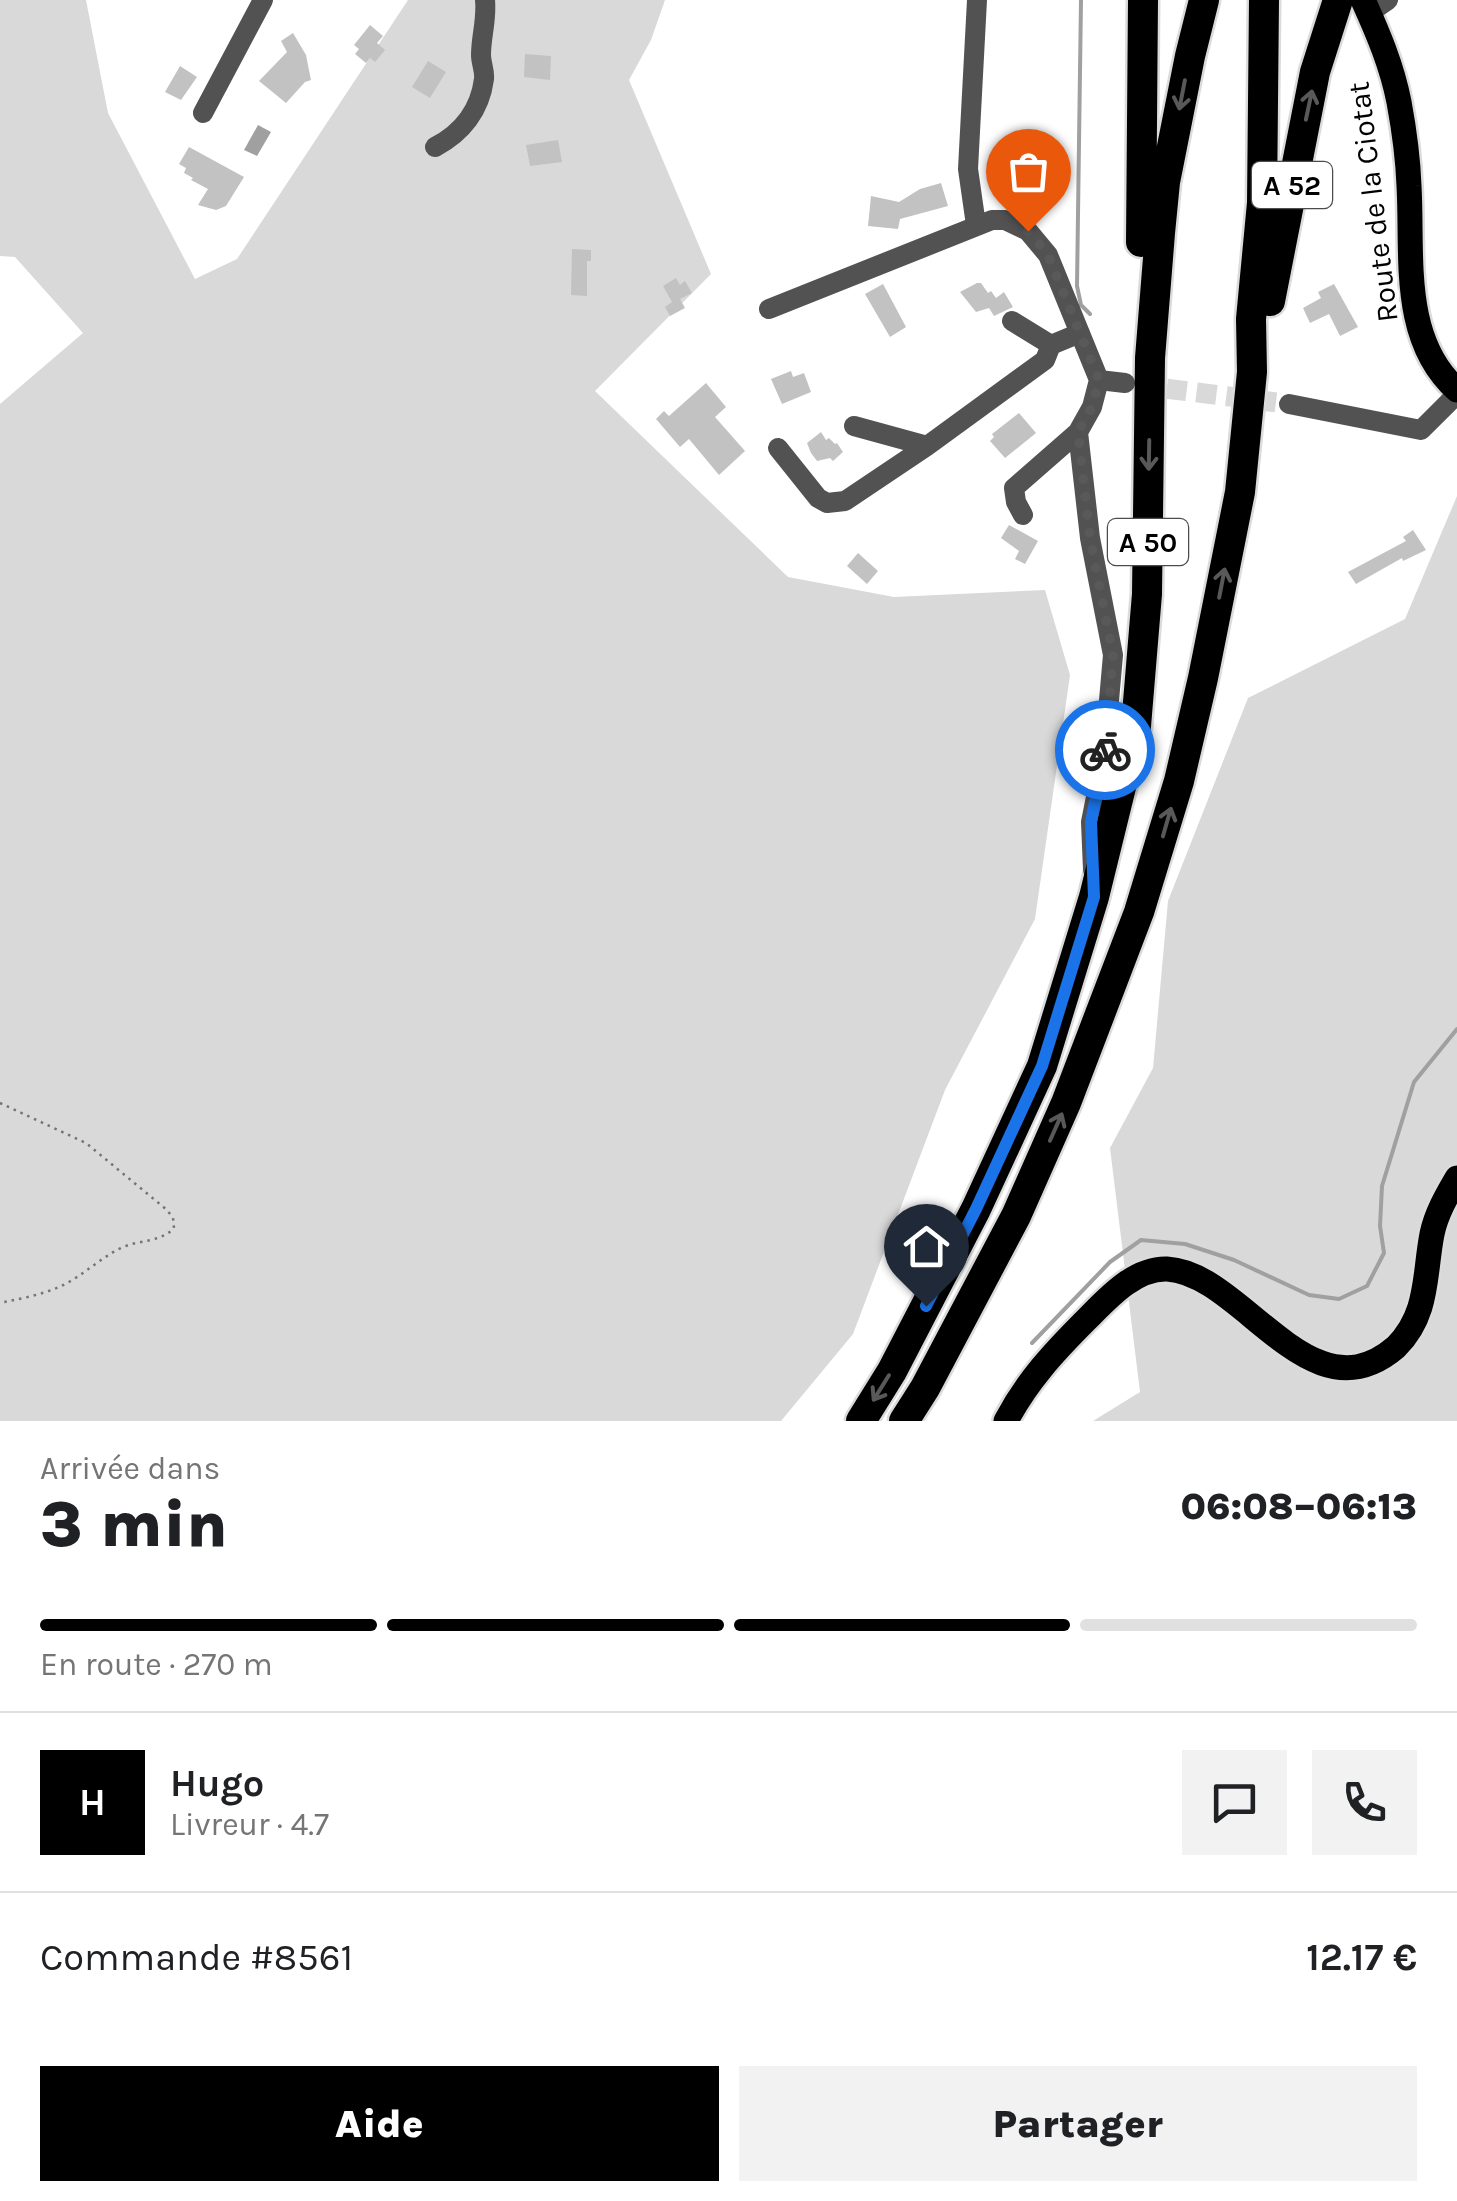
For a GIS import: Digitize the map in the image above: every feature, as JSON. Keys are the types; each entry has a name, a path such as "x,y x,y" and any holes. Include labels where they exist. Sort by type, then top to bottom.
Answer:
{"highway":[{"name":"A 50","path":"861,1421 892,1371 976,1209 1042,1066 1094,897 1136,726 1147,594 1150,358 1142,312 1144,0"},
{"path":"1150,358 1166,182 1204,0"},
{"name":"A 50","path":"904,1421 1016,1216 1066,1103 1138,912 1179,781 1240,492 1262,204 1264,0"},
{"name":"A 52","path":"1252,372 1266,325 1315,72 1338,0"}],"main road":[{"name":"Route de la Ciotat","path":"1374,4 1399,99 1409,184 1412,301 1434,362 1457,392"},
{"path":"1006,1421 1021,1392 1046,1359 1111,1295 1147,1272 1166,1269 1186,1273 1210,1287 1279,1345 1309,1362 1334,1370 1357,1369 1378,1362 1414,1324 1425,1295 1432,1232 1457,1178"}],"street":[{"path":"203,113 264,0"},
{"path":"436,147 452,138 472,116 484,78 481,55 487,18 485,0"},
{"path":"976,225 968,169 977,0"},
{"path":"768,309 992,220 1005,220 1038,240 1048,255 1099,380 1092,407 1078,432 1014,488 1023,515"},
{"path":"1012,322 1051,345 1080,333"},
{"path":"778,448 818,498 827,504 844,501 1045,360 1051,345"},
{"path":"1099,380 1125,383"},
{"path":"1289,404 1421,430 1457,392"},
{"path":"854,426 927,446"},
{"path":"1078,432 1090,538 1113,655 1104,757 1091,822 1094,897"}],"path":[{"path":"0,1103 86,1143 167,1210 174,1228 166,1236 127,1245 69,1282 40,1294 0,1303"}],"shaded area":[{"path":"0,0 86,0 108,113 195,279 237,259 408,0 665,0 651,40 629,80 711,274 595,391 788,577 894,597 1045,590 1070,675 1035,919 945,1090 853,1334 781,1421 0,1421 0,404 83,333 15,257 0,256"},
{"path":"258,125 271,132 257,156 244,150"},
{"path":"1457,496 1457,1421 1093,1421 1140,1392 1110,1148 1153,1068 1168,901 1248,698 1405,619"}],"building":[{"path":"370,25 383,36 377,43 385,50 375,62 370,58 366,63 355,54 359,49 354,45"},
{"path":"293,33 306,55 311,80 286,103 259,81 287,52 281,41"},
{"path":"525,54 551,56 550,80 524,77"},
{"path":"428,61 446,72 430,98 412,87"},
{"path":"180,66 197,77 181,100 165,92"},
{"path":"558,140 562,162 530,166 526,145"},
{"path":"189,147 244,177 226,206 216,210 198,205 208,189 191,180 184,173 186,168 179,164"},
{"path":"941,183 948,206 900,219 898,229 868,226 871,196 899,202 920,189"},
{"path":"572,249 591,250 591,261 587,261 587,296 571,295"},
{"path":"676,278 680,285 685,281 692,293 680,299 685,308 670,316 665,307 672,302 663,286"},
{"path":"977,283 996,298 1004,292 1013,307 994,316 989,308 976,312 960,292"},
{"path":"883,284 906,327 890,337 865,294"},
{"path":"1334,284 1358,327 1340,336 1329,314 1310,323 1303,308 1321,298 1318,292"},
{"path":"791,371 793,377 804,373 811,392 782,404 771,379"},
{"path":"706,383 726,407 715,417 745,451 719,475 689,439 680,447 656,419 664,411 669,416"},
{"path":"1019,413 1036,433 1005,458 990,441 992,434"},
{"path":"821,432 843,452 833,461 817,461 811,453 807,443"},
{"path":"1009,525 1038,541 1025,564 1015,559 1019,551 1001,538"},
{"path":"1413,530 1426,550 1403,561 1402,558 1356,584 1348,572 1406,541 1403,537"},
{"path":"858,553 878,571 867,584 847,566"}],"waterway":[{"path":"1081,0 1077,286 1081,305 1090,314"},
{"path":"1032,1343 1110,1262 1141,1240 1185,1244 1234,1260 1309,1295 1339,1299 1367,1286 1384,1253 1380,1226 1382,1186 1414,1082 1457,1029"}],"tunnel":[{"path":"1137,385 1289,404"}],"way so far":[{"path":"1028,231 1048,255 1099,380 1092,407 1078,432 1090,538 1113,655 1105,750"}],"route":[{"path":"926,1306 1042,1066 1094,897 1091,822 1105,750"}]}
